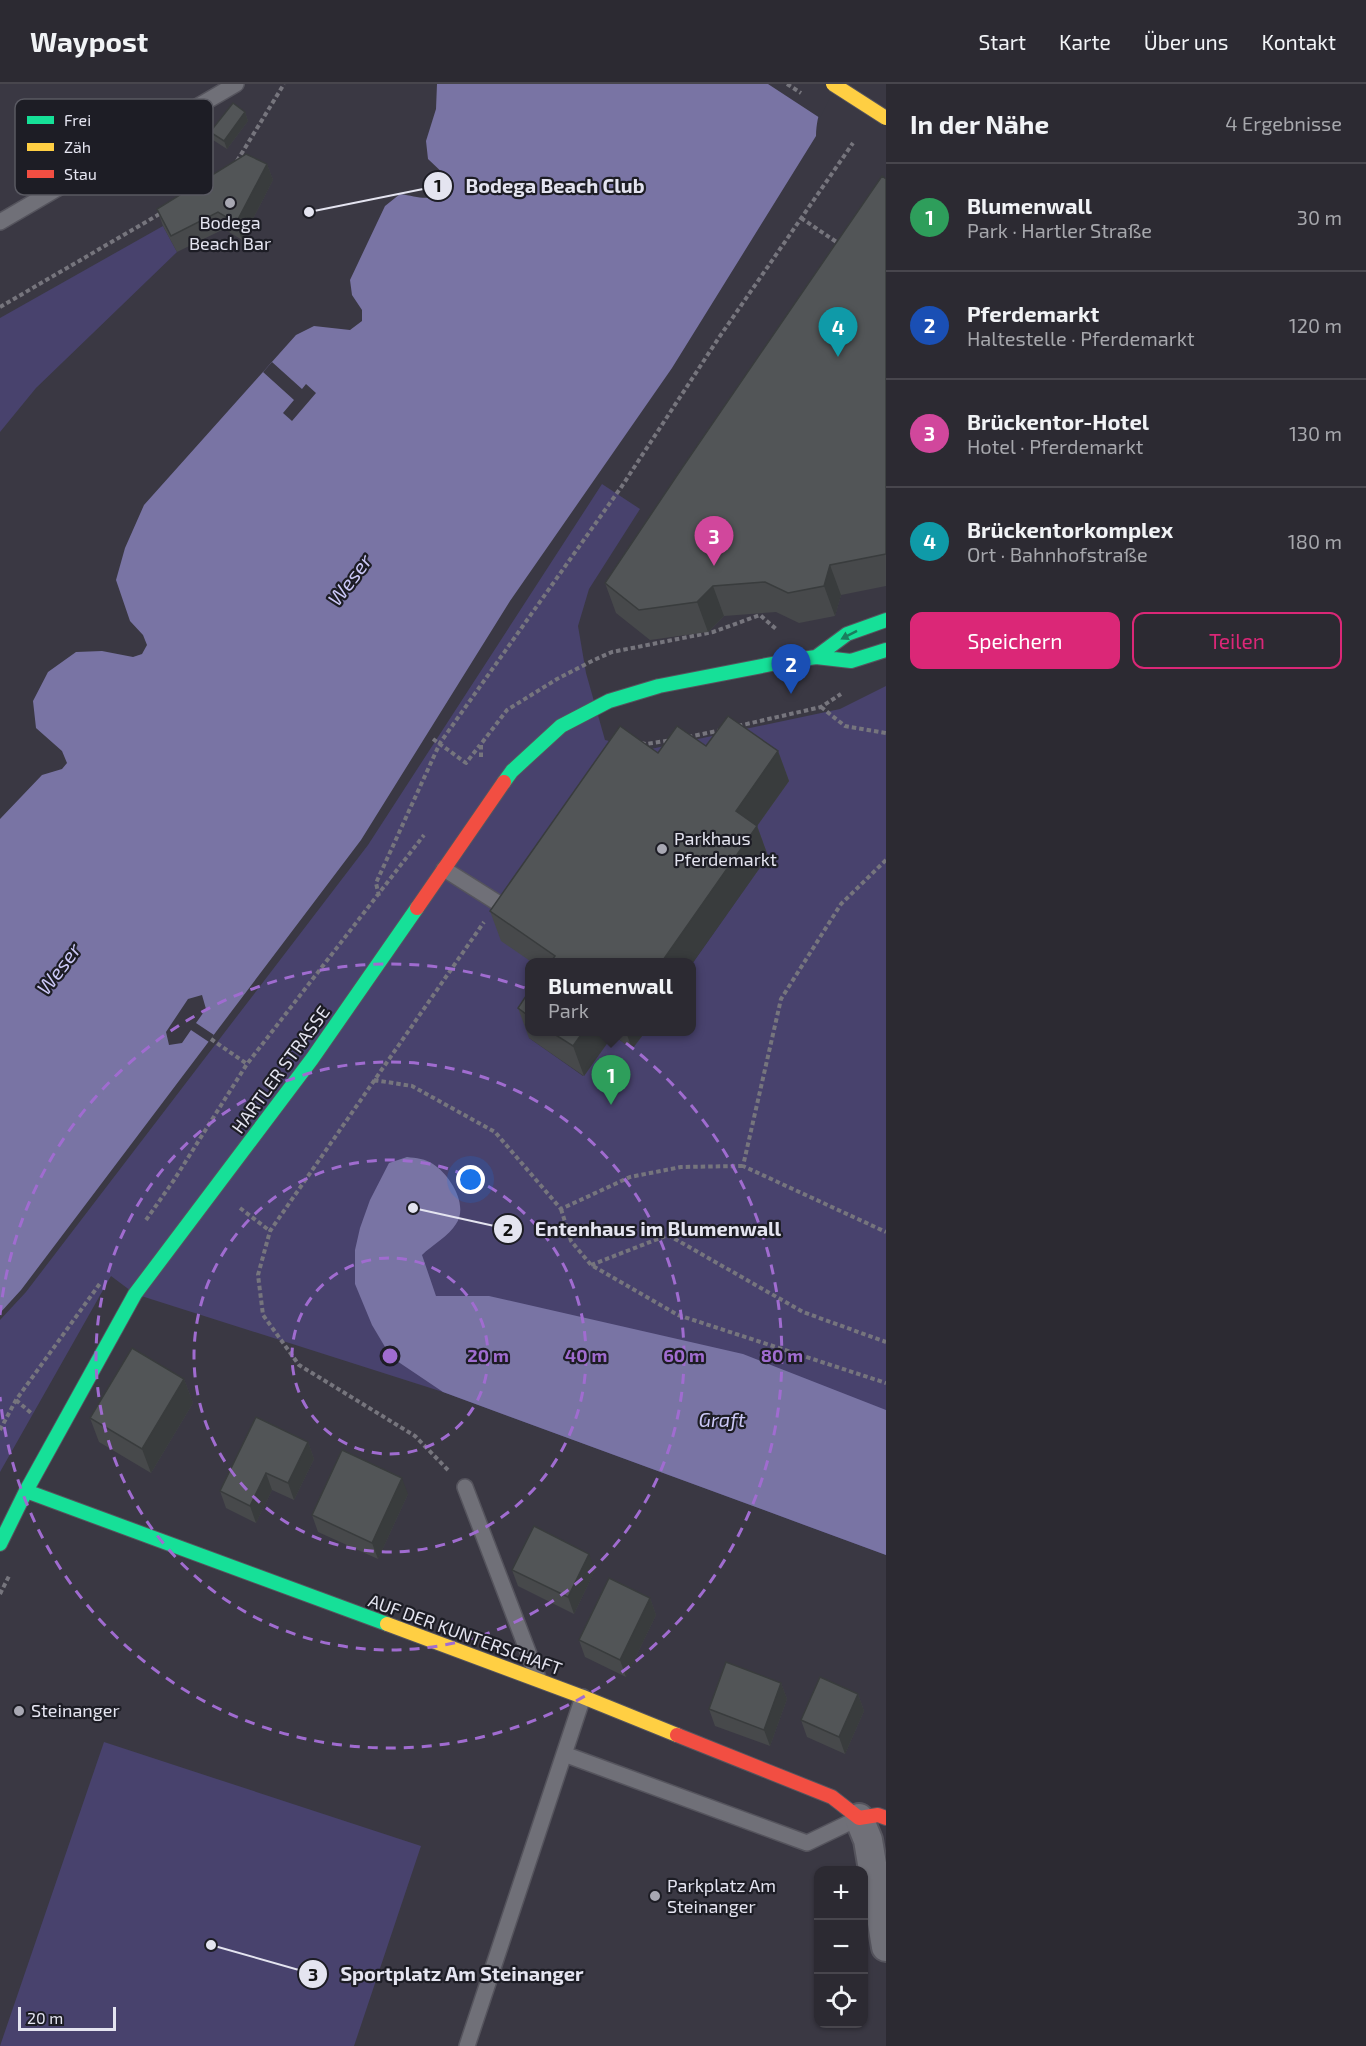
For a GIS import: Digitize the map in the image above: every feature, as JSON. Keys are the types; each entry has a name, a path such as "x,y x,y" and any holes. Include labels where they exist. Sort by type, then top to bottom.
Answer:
{"main road":[{"path":"833,84 886,118"},
{"path":"816,657 847,634 886,620"},
{"path":"816,657 851,661 886,650"},
{"name":"HARTLER STRASSE","path":"0,1544 26,1491 135,1294 312,1059 512,771 561,726 609,701 659,686 816,657"},
{"name":"AUF DER KUNTERSCHAFT","path":"26,1491 584,1697 832,1797 872,1818"}],"street":[{"path":"872,1818 868,1840 886,1947"}],"lane":[{"path":"210,99 236,84"},
{"path":"0,222 46,195"},
{"path":"444,869 519,915"},
{"path":"465,1487 539,1681"},
{"path":"467,2046 584,1697"},
{"path":"564,1754 807,1843 872,1818"}],"path":[{"path":"237,162 284,84"},
{"path":"409,918 378,896 376,883 440,743 622,486 853,143"},
{"path":"0,307 171,207"},
{"path":"801,218 845,248"},
{"path":"637,748 646,744 698,735 821,707 850,688"},
{"path":"821,707 845,726 886,733"},
{"path":"693,745 698,735"},
{"path":"433,740 466,763 481,744"},
{"path":"636,741 646,744"},
{"path":"743,1166 781,999 841,904 886,860"},
{"path":"140,1228 174,1180 247,1064 378,896"},
{"path":"465,1487 415,1436 299,1365 263,1315 258,1275 270,1231 498,903"},
{"path":"211,1039 247,1064"},
{"path":"374,1080 412,1086 495,1131 561,1209 571,1241 591,1265 678,1315 886,1383"},
{"path":"561,1209 630,1177 681,1167 743,1166 886,1232"},
{"path":"232,1202 270,1231"},
{"path":"591,1265 668,1235 803,1312 886,1342"},
{"path":"0,1430 16,1400 105,1276"}],"shaded area":[{"path":"163,226 177,252 36,388 0,432 0,318"},
{"path":"602,484 640,509 589,589 578,626 586,673 605,740 646,750 840,709 886,686 886,1555 443,1392 135,1294 111,1276 0,1472 0,1320 26,1292 368,845"},
{"path":"104,1742 421,1846 354,2046 0,2046"}],"water":[{"name":"Weser","path":"437,84 839,84 822,107 816,136 672,368 510,601 361,840 21,1290 0,1313 0,819 42,775 62,769 67,763 62,751 36,728 33,701 48,672 76,652 102,651 133,657 142,654 147,645 143,635 130,621 116,580 125,548 144,505 296,335 314,326 350,330 362,321 362,310 352,295 350,280 385,206 400,194 431,197 437,196 448,188 447,177 428,159 426,141 436,109"},
{"name":"Graft","path":"407,1157 433,1164 446,1175 459,1200 459,1216 456,1224 422,1255 436,1296 489,1296 743,1354 886,1410 886,1555 443,1392 391,1357 372,1325 355,1284 355,1250 370,1200 389,1163"}],"pier":[{"path":"768,84 842,84 830,98 820,118"},
{"path":"272,362 302,389 306,384 316,393 292,421 283,413 294,400 263,372"},
{"path":"202,995 206,1009 196,1023 214,1035 209,1042 191,1030 182,1043 169,1045 166,1032 188,999"}],"building":[{"path":"233,103 245,112 224,141 213,134 213,128"},
{"path":"246,154 267,164 236,223 218,212 171,236 157,209 180,195 213,195 213,174"},
{"path":"882,176 886,179 886,554 830,565 824,586 788,593 765,582 713,586 697,602 639,610 605,583"},
{"name":"Parkhaus Pferdemarkt","path":"728,716 778,751 736,811 757,826 665,958 554,958 555,956 490,911 620,726 658,753 677,726 706,746"},
{"path":"525,998 525,1013 518,1008"},
{"path":"557,1036 580,1036 573,1046"},
{"path":"132,1348 184,1379 142,1449 90,1418"},
{"path":"256,1417 308,1442 288,1483 266,1473 250,1506 220,1491"},
{"path":"342,1450 402,1478 372,1543 312,1515"},
{"path":"534,1526 589,1554 568,1597 512,1570"},
{"path":"609,1578 650,1598 620,1660 579,1640"},
{"path":"726,1662 781,1683 764,1730 709,1709"},
{"path":"820,1677 858,1694 839,1737 801,1720"}],"traffic: fast":[{"path":"816,657 847,634 886,620"},
{"path":"504,782 512,771 561,726 609,701 659,686 777,663 816,657 851,661 886,650"},
{"path":"0,1544 26,1491 135,1294 312,1059 417,908"},
{"path":"26,1491 387,1624"}],"traffic: slow":[{"path":"833,84 886,118"},
{"path":"387,1624 583,1697 677,1735"}],"traffic: jam":[{"path":"417,908 504,782"},
{"path":"677,1735 832,1797 859,1818 878,1815 886,1818"}],"place":[{"name":"Bodega Beach Bar","path":"230,203"},
{"name":"Bodega Beach Club","path":"309,212"},
{"name":"Brückentorkomplex","path":"838,357"},
{"name":"Brückentor-Hotel","path":"714,566"},
{"name":"Pferdemarkt","path":"791,694"},
{"name":"Parkhaus Pferdemarkt","path":"662,849"},
{"name":"Blumenwall","path":"611,1105"},
{"name":"Entenhaus im Blumenwall","path":"413,1208"},
{"name":"Steinanger","path":"19,1711"},
{"name":"Parkplatz Am Steinanger","path":"655,1896"},
{"name":"Sportplatz Am Steinanger","path":"211,1945"}]}
